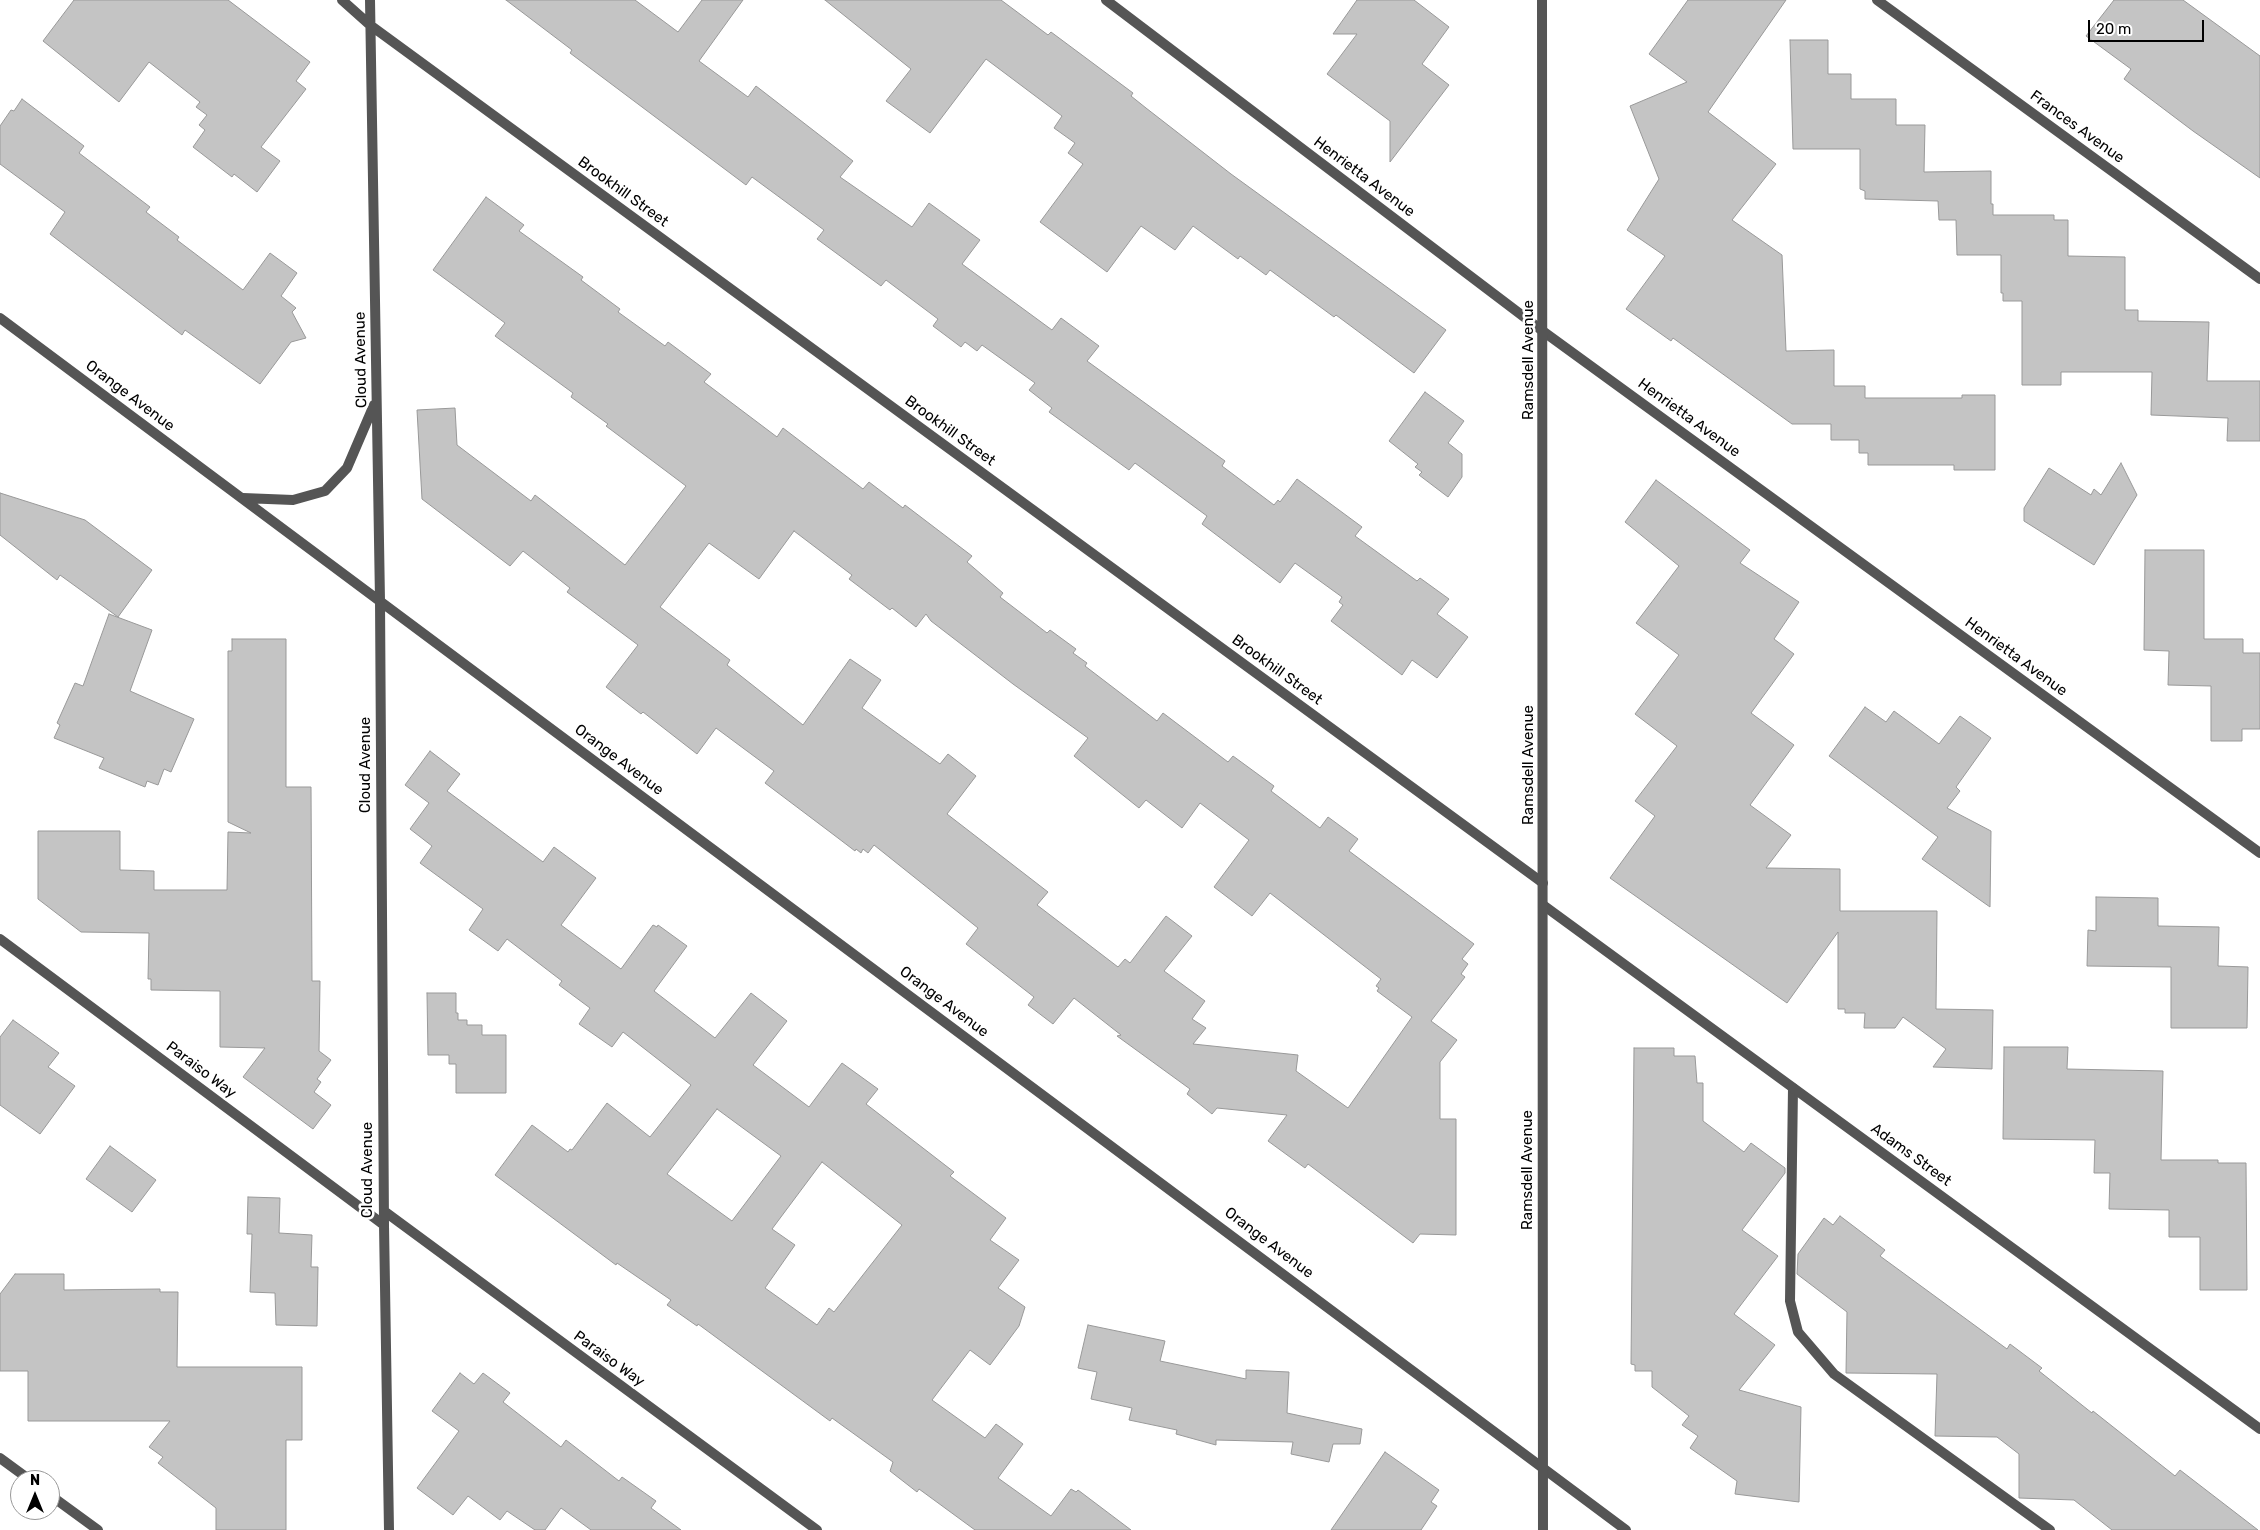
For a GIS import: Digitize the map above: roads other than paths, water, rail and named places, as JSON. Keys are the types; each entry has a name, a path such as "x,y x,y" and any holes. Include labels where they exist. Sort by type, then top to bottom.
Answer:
{"street":[{"name":"Brookhill Street","path":"342,0 370,25 1544,883"},
{"name":"Cloud Avenue","path":"370,0 380,600 384,1225 389,1530"},
{"name":"Henrietta Avenue","path":"1106,0 1544,332 2260,853"},
{"name":"Ramsdell Avenue","path":"1542,0 1544,332 1544,1530"},
{"name":"Frances Avenue","path":"1877,0 2260,279"},
{"name":"Orange Avenue","path":"0,318 1544,1467 1626,1530"},
{"path":"243,498 292,500 324,491 348,468 376,400"},
{"name":"Adams Street","path":"1544,905 2260,1429"},
{"name":"Paraiso Way","path":"0,939 384,1225"},
{"path":"1793,1088 1790,1301 1798,1332 1834,1374 2050,1530"},
{"name":"Paraiso Way","path":"384,1211 817,1530"},
{"path":"0,1458 16,1470"},
{"path":"60,1502 98,1530"}]}
